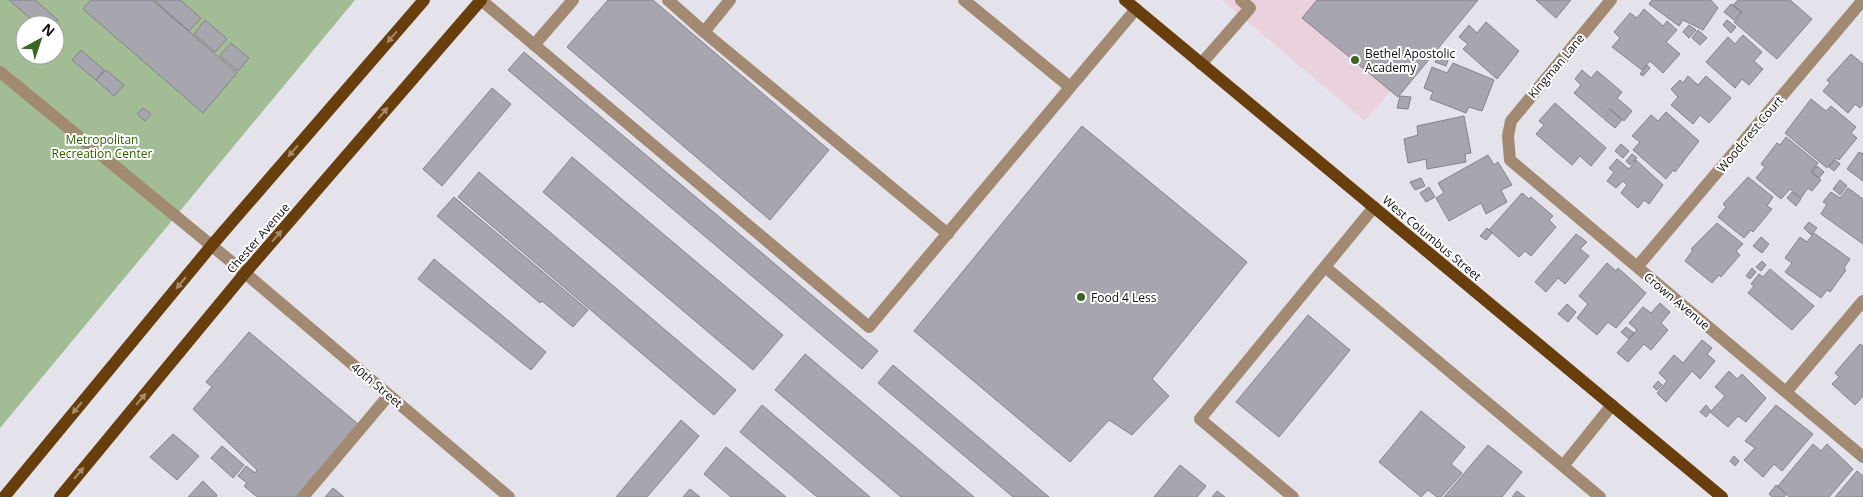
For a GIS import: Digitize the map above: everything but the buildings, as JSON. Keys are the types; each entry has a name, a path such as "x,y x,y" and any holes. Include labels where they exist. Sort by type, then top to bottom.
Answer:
{"main road":[{"path":"4,497 212,245 424,0"},
{"name":"Chester Avenue","path":"60,497 245,273 481,0"},
{"name":"West Columbus Street","path":"1125,0 1722,497"}],"street":[{"path":"481,0 869,327 1136,9"},
{"path":"534,45 573,0"},
{"path":"668,0 948,234"},
{"path":"704,32 730,0"},
{"path":"964,0 1070,87"},
{"name":"Kingman Lane","path":"1508,136 1511,121 1611,0"},
{"name":"Woodcrest Court","path":"1637,267 1863,0"},
{"path":"1201,64 1249,3"},
{"name":"40th Street","path":"0,72 212,245 509,497"},
{"name":"Crown Avenue","path":"1508,136 1510,160 1863,456"},
{"path":"1293,497 1200,418 1374,207"},
{"path":"1325,267 1600,497"},
{"path":"1786,392 1863,301"},
{"path":"303,497 389,395"},
{"path":"1562,466 1612,405"}],"shaded area":[{"name":"Bethel Apostolic Academy","path":"1222,0 1467,0 1365,121"}],"green space":[{"name":"Metropolitan Recreation Center","path":"0,0 355,0 0,428"}],"place":[{"name":"Bethel Apostolic Academy","path":"1355,60"},
{"name":"Food 4 Less","path":"1081,297"}]}
